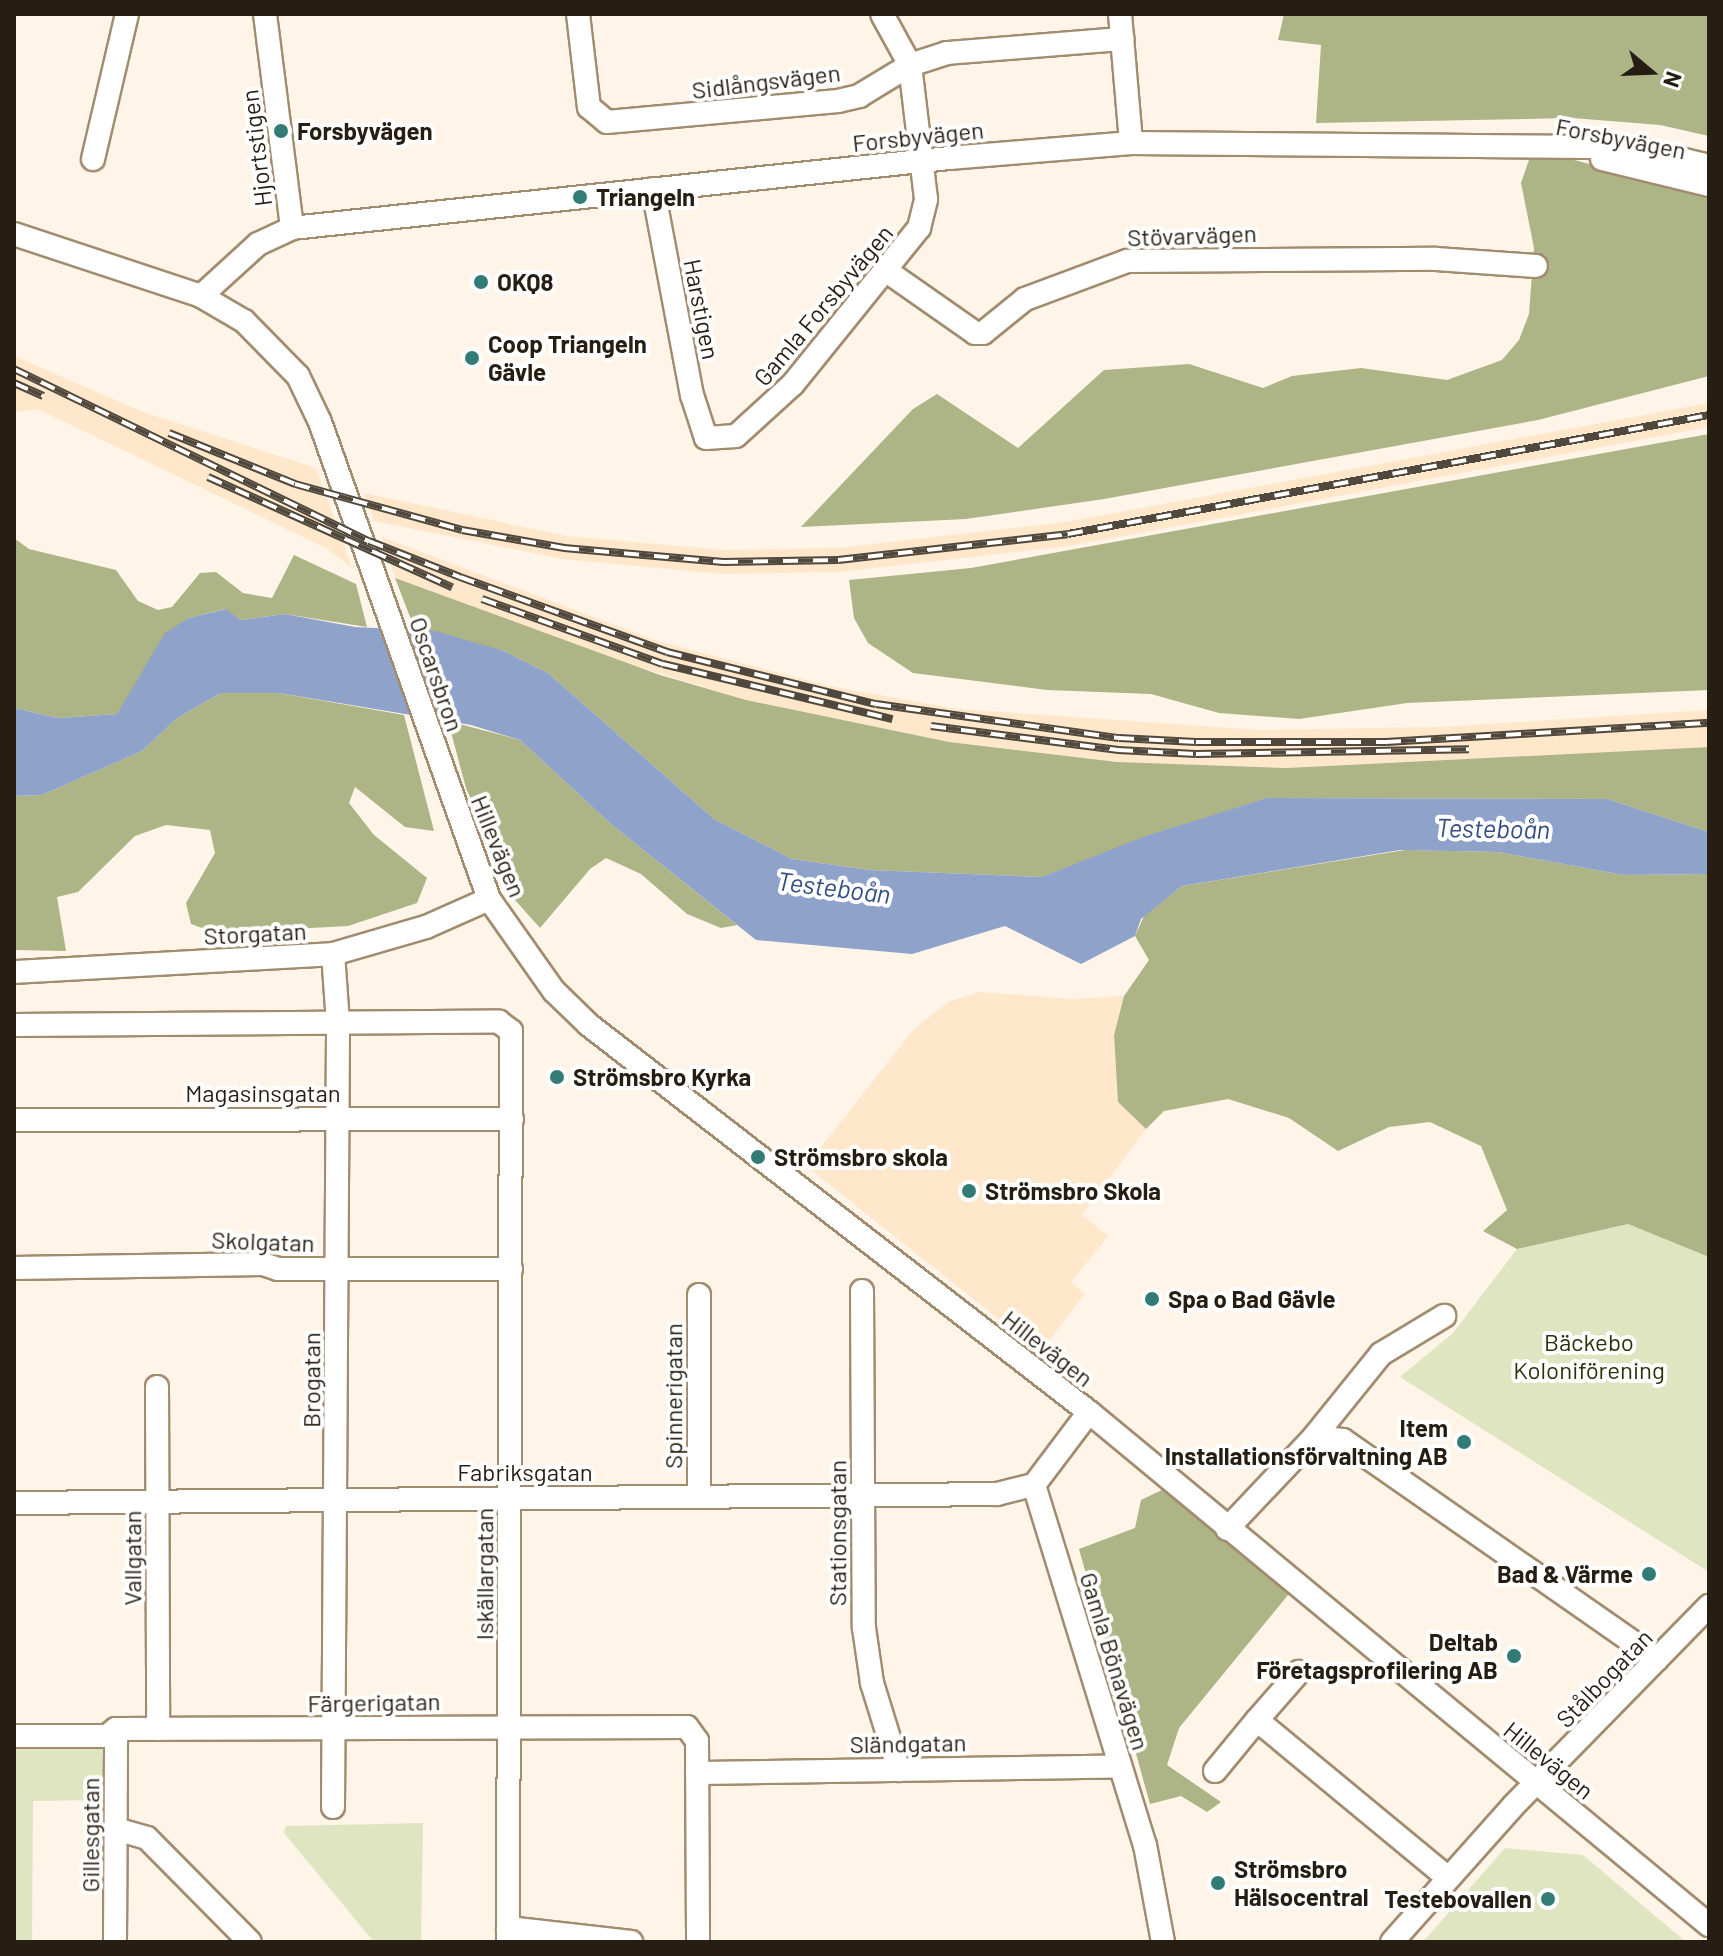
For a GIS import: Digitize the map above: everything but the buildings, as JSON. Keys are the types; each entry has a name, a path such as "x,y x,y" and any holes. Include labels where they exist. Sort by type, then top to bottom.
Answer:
{"street":[{"path":"93,159 127,14"},
{"name":"Hjortstigen","path":"265,14 292,228"},
{"name":"Sidlångsvägen","path":"578,14 589,107 599,117 628,122 838,101 859,96 910,65 947,53 1122,39"},
{"path":"882,14 910,65"},
{"path":"1120,14 1131,143"},
{"name":"Gamla Forsbyvägen","path":"706,438 749,430 888,272 919,228 926,199 924,161 910,65"},
{"name":"Forsbyvägen","path":"201,296 258,244 292,228 924,161 1131,143 1643,150 1709,166"},
{"name":"Forsbyvägen","path":"1522,146 1587,155 1709,185"},
{"name":"Harstigen","path":"653,189 692,395 706,438"},
{"path":"14,234 201,296"},
{"name":"Stövarvägen","path":"888,272 975,333 983,333 1025,299 1127,261 1436,259 1536,266"},
{"name":"Oscarsbron","path":"201,296 244,321 298,376 320,422 437,754"},
{"name":"Hillevägen","path":"437,754 489,899 533,967 589,1025 1089,1412 1709,1925"},
{"name":"Storgatan","path":"14,972 333,954 426,927 489,899"},
{"name":"Brogatan","path":"333,954 338,1023 333,1807"},
{"name":"Iskällargatan","path":"338,1023 499,1022 512,1035 508,1935"},
{"path":"14,1025 338,1023"},
{"name":"Magasinsgatan","path":"14,1120 512,1119"},
{"name":"Skolgatan","path":"14,1268 263,1264 337,1269 511,1269"},
{"name":"Stationsgatan","path":"862,1291 864,1628 875,1693 899,1770"},
{"name":"Spinnerigatan","path":"699,1295 699,1497"},
{"path":"1227,1529 1314,1437 1381,1354 1444,1316"},
{"name":"Vallgatan","path":"157,1387 158,1729"},
{"path":"1034,1485 1089,1412"},
{"path":"1314,1437 1343,1440 1657,1659"},
{"name":"Fabriksgatan","path":"14,1503 997,1494 1034,1485"},
{"name":"Gamla Bönavägen","path":"1034,1485 1145,1845 1163,1942"},
{"name":"Stålbogatan","path":"1392,1942 1448,1878 1709,1606"},
{"path":"1215,1771 1299,1672"},
{"path":"1257,1720 1448,1878"},
{"name":"Färgerigatan","path":"14,1736 107,1736 116,1729 687,1727 697,1741 697,1773"},
{"name":"Gillesgatan","path":"115,1942 116,1729"},
{"name":"Sländgatan","path":"697,1773 1120,1766"},
{"path":"697,1773 698,1942"},
{"path":"116,1829 147,1838 250,1942"},
{"path":"508,1935 631,1942"}],"shaded area":[{"path":"14,356 143,412 316,468 352,568 326,548 38,409 14,412"},
{"path":"1709,403 1709,427 1070,546 839,572 722,574 562,559 374,521 364,493 566,536 723,550 838,548 1066,522"},
{"path":"382,537 654,640 829,686 957,709 1260,730 1439,727 1709,710 1709,747 1287,768 1117,762 949,742 746,700 596,654 395,578"},
{"name":"Strömsbro Skola","path":"979,992 1074,999 1124,996 1114,1035 1118,1102 1146,1129 1082,1215 1108,1236 1071,1282 1085,1294 1040,1352 806,1166 915,1028 950,1001"}],"green space":[{"path":"1284,14 1709,14 1709,136 1660,125 1573,118 1316,123 1321,45 1278,40"},
{"path":"1530,157 1571,159 1709,197 1709,376 1538,420 1104,499 966,519 801,527 913,409 937,394 1018,448 1104,370 1189,364 1263,388 1292,376 1361,368 1447,380 1502,360 1519,340 1529,314 1534,248 1521,183"},
{"path":"1709,434 1709,690 1407,703 1299,719 1219,713 1151,694 1047,690 913,673 868,643 854,618 849,580 971,568"},
{"path":"14,538 29,549 116,570 138,601 158,610 172,607 200,573 216,572 243,593 272,598 294,555 356,584 367,627 285,614 241,620 225,609 189,618 117,714 58,718 14,708"},
{"path":"395,578 660,675 746,700 949,742 1117,762 1287,768 1709,747 1709,832 1607,799 1268,798 1148,836 1042,877 870,870 792,859 714,819 548,673 504,651 415,630"},
{"path":"221,693 279,693 404,715 434,831 405,827 355,787 349,803 374,835 427,878 417,903 348,926 216,933 191,924 186,903 215,853 210,830 166,825 135,836 78,892 57,897 66,951 14,950 14,796 42,795 142,751 177,718"},
{"path":"448,721 520,740 611,824 737,925 721,928 687,914 641,874 606,858 590,869 540,928 515,900 466,788"},
{"path":"1405,850 1498,852 1623,875 1709,874 1709,1257 1628,1224 1517,1249 1483,1231 1507,1210 1481,1146 1430,1122 1389,1127 1338,1151 1289,1118 1228,1099 1164,1111 1146,1129 1118,1102 1114,1035 1124,996 1149,960 1135,936 1144,916 1182,886"},
{"name":"Bäckebo Koloniförening","path":"1628,1224 1709,1257 1709,1572 1400,1377 1453,1333 1517,1249"},
{"path":"1164,1489 1284,1586 1288,1595 1179,1728 1167,1765 1221,1802 1207,1812 1181,1796 1150,1804 1079,1549 1135,1528 1141,1500"},
{"path":"104,1746 106,1800 33,1801 32,1942 14,1942 14,1747"},
{"path":"423,1823 421,1942 374,1942 284,1833 286,1826"},
{"name":"Testebovallen","path":"1505,1848 1583,1855 1686,1942 1423,1942"}],"water":[{"name":"Testeboån","path":"226,609 241,620 285,614 355,627 435,631 504,651 548,673 714,819 792,859 870,870 1042,877 1143,837 1267,798 1607,799 1709,832 1709,874 1623,875 1498,852 1400,850 1182,886 1141,919 1135,936 1081,964 1005,926 912,954 756,940 611,824 520,740 471,725 279,693 221,693 177,718 142,751 42,795 14,796 14,708 58,718 117,714 165,633 189,618"}],"railway":[{"path":"14,369 369,541 460,577 667,652 876,704 1119,738 1196,742 1386,742 1709,723"},
{"path":"14,383 43,396"},
{"path":"169,433 295,484 462,530 564,548 723,562 838,560 1068,534 1709,415"},
{"path":"208,477 452,587"},
{"path":"482,599 663,664 892,719"},
{"path":"931,726 1118,750 1196,754 1469,749"}],"place":[{"name":"Forsbyvägen","path":"281,131"},
{"name":"Triangeln","path":"580,197"},
{"name":"OKQ8","path":"481,282"},
{"name":"Coop Triangeln Gävle","path":"472,358"},
{"name":"Strömsbro Kyrka","path":"557,1077"},
{"name":"Strömsbro skola","path":"758,1157"},
{"name":"Strömsbro Skola","path":"969,1191"},
{"name":"Spa o Bad Gävle","path":"1152,1299"},
{"name":"Item Installationsförvaltning AB","path":"1464,1442"},
{"name":"Bad & Värme","path":"1649,1574"},
{"name":"Deltab Företagsprofilering AB","path":"1514,1656"},
{"name":"Strömsbro Hälsocentral","path":"1218,1883"},
{"name":"Testebovallen","path":"1548,1899"}]}
